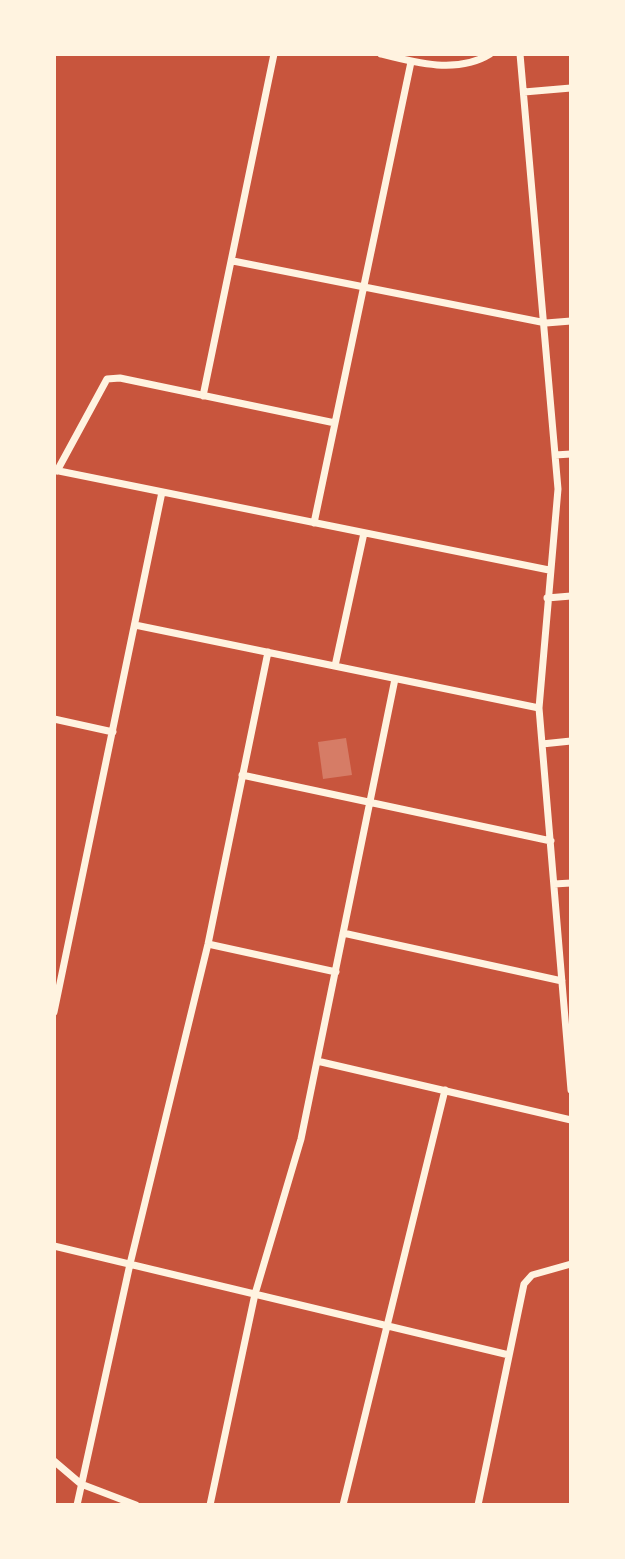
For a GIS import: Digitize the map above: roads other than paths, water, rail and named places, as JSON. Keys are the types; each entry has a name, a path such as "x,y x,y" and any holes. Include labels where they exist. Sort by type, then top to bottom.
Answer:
{"street":[{"path":"203,396 274,54"},
{"path":"381,54 411,62 457,65 478,62 490,54"},
{"path":"520,54 546,323 558,489 539,708 571,1090"},
{"path":"314,523 411,62"},
{"path":"524,92 571,88"},
{"path":"233,261 546,323 571,321"},
{"path":"335,423 120,378 107,379 56,470 549,570"},
{"path":"555,455 571,454"},
{"path":"54,1012 162,492"},
{"path":"335,666 365,533"},
{"path":"547,598 571,596"},
{"path":"135,625 539,708"},
{"path":"77,1505 130,1264 208,944 268,653"},
{"path":"209,1505 255,1294 301,1139 395,678"},
{"path":"54,719 113,732"},
{"path":"542,744 571,741"},
{"path":"242,775 551,842"},
{"path":"554,884 571,883"},
{"path":"344,933 562,981"},
{"path":"208,944 336,972"},
{"path":"317,1061 571,1120"},
{"path":"344,1505 445,1090"},
{"path":"54,1246 509,1355"},
{"path":"478,1505 527,1278 571,1264"},
{"path":"54,1461 81,1484 136,1505"}]}
